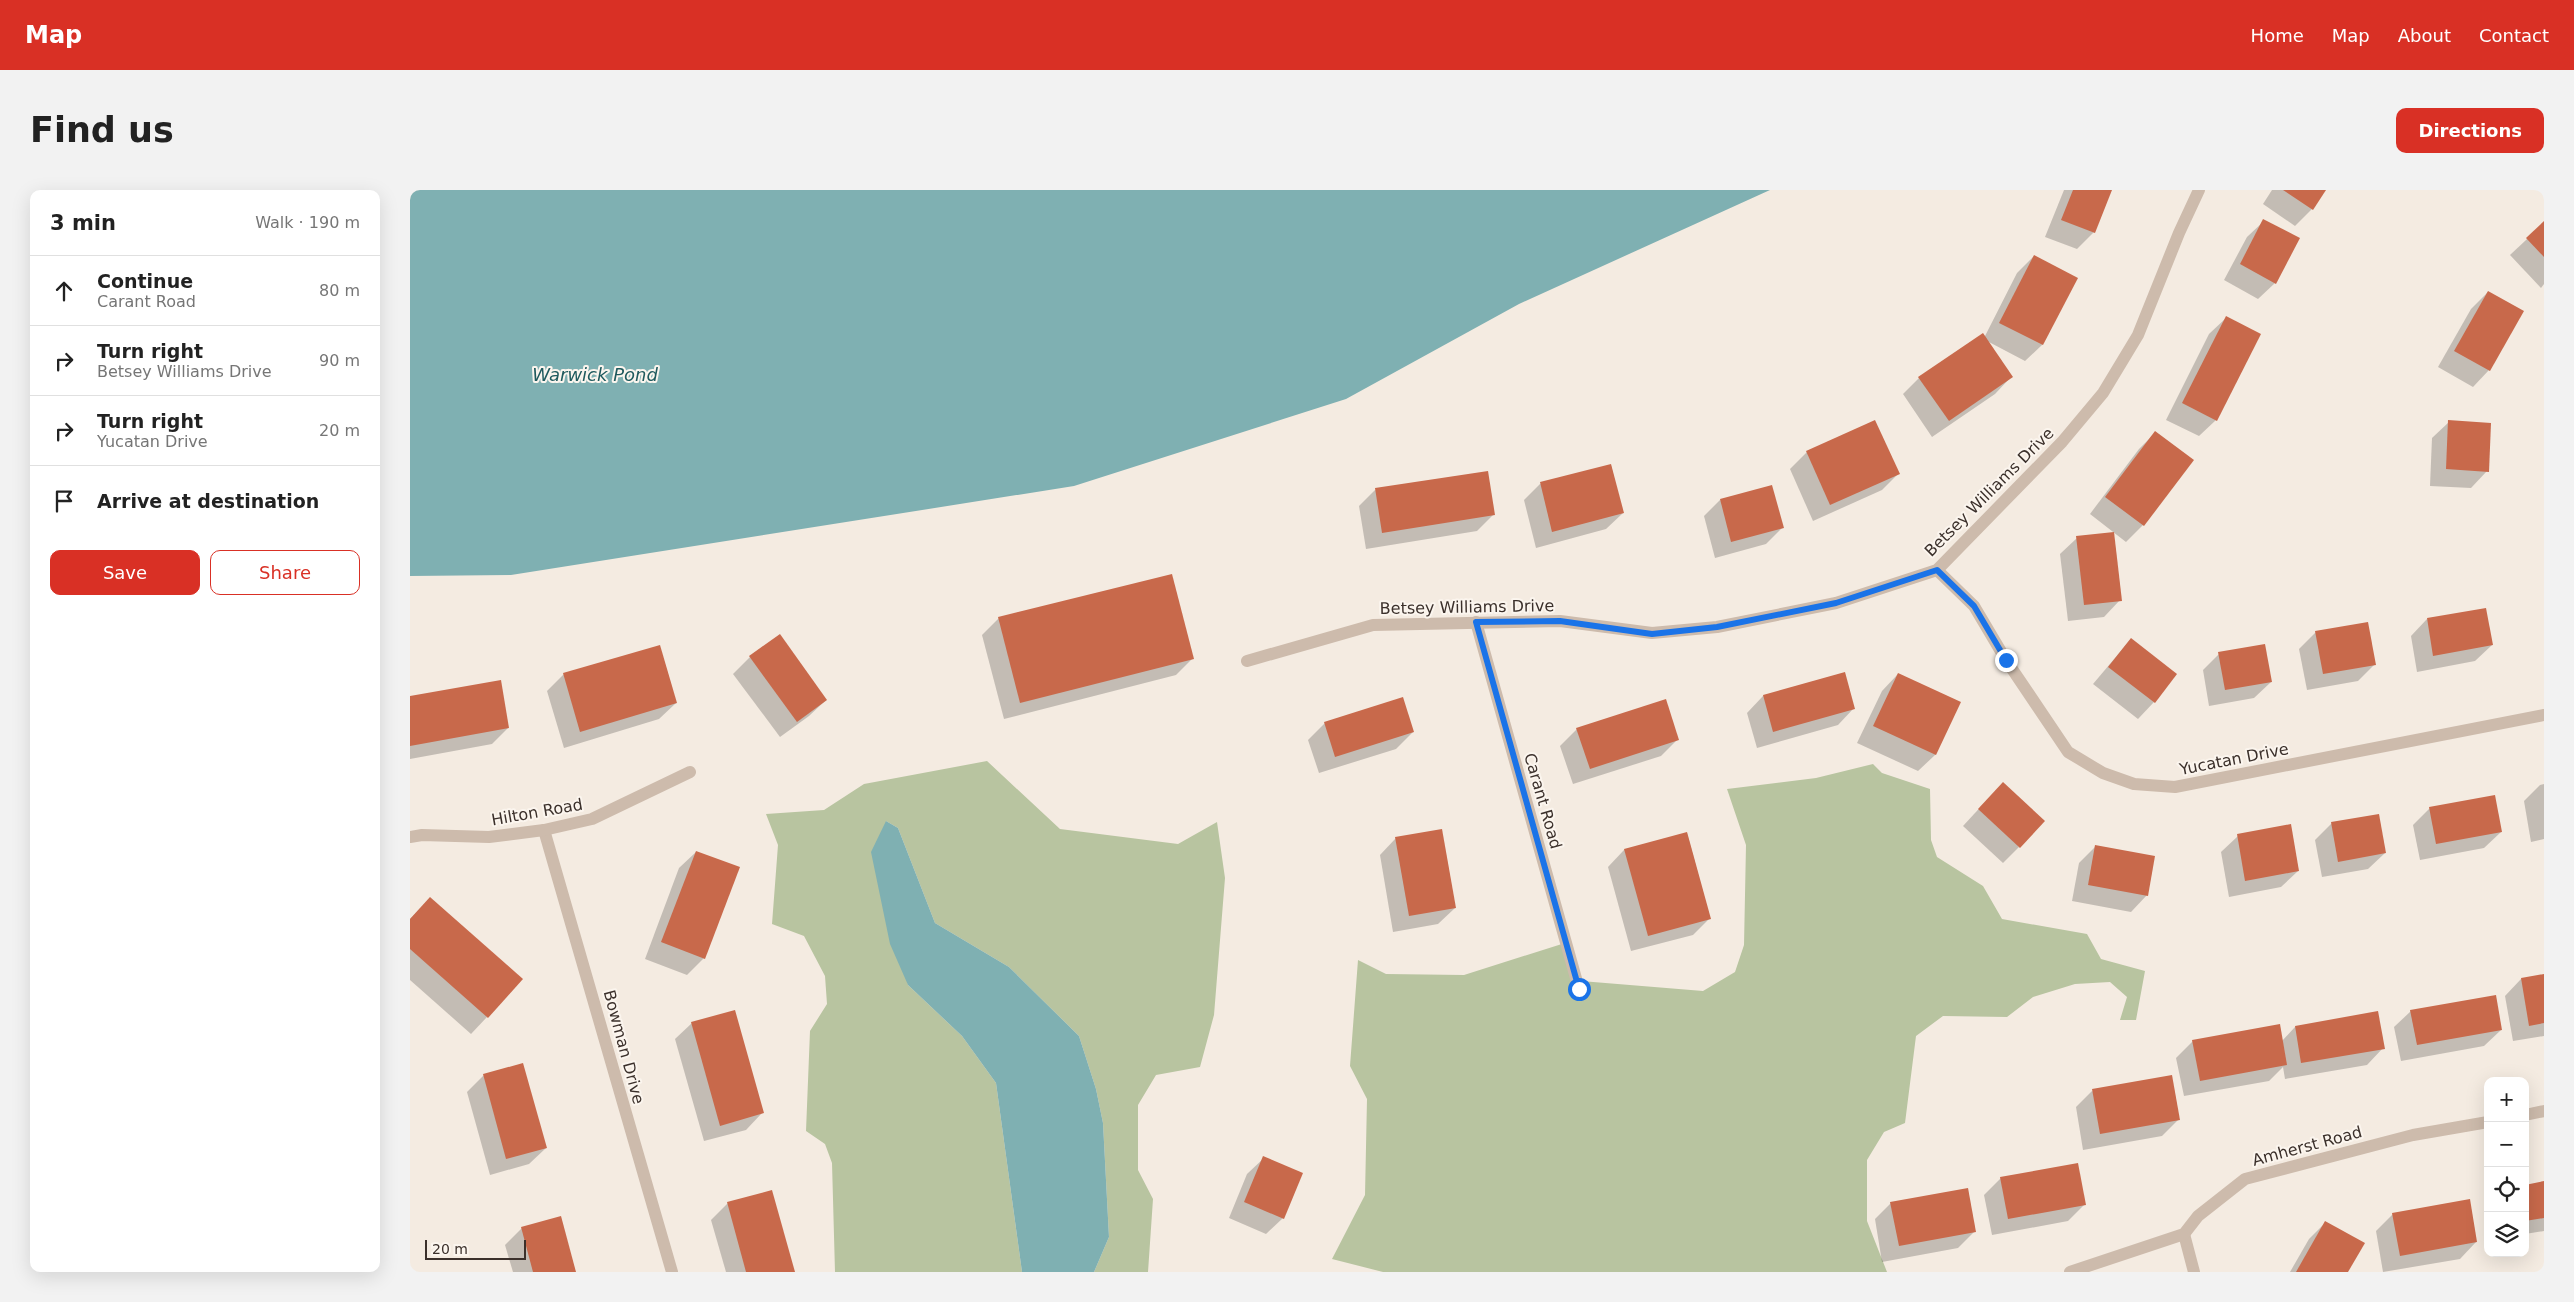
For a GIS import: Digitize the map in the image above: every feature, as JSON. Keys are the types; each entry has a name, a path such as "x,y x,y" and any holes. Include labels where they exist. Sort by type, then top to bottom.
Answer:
{"street":[{"name":"Betsey Williams Drive","path":"1247,661 1373,625 1560,621 1652,634 1717,627 1836,603 1937,570 2062,442 2103,393 2138,335 2179,233 2199,190"},
{"name":"Yucatan Drive","path":"1937,570 1974,606 2006,660 2068,752 2103,773 2134,784 2175,787 2544,715"},
{"name":"Carant Road","path":"1476,622 1579,989"},
{"name":"Hilton Road","path":"410,837 422,835 489,837 544,830 592,819 690,772"},
{"name":"Bowman Drive","path":"544,830 672,1272"},
{"path":"2529,1114 2544,1111"},
{"name":"Amherst Road","path":"2184,1234 2198,1216 2244,1179 2414,1136 2484,1123"},
{"path":"2070,1272 2184,1234 2194,1272"}],"green space":[{"path":"987,761 1060,829 1178,844 1217,822 1225,878 1214,1015 1200,1067 1156,1075 1138,1105 1138,1170 1153,1199 1148,1272 1094,1272 1109,1237 1103,1123 1096,1089 1079,1036 1009,967 935,923 898,828 886,821 908,985 962,1036 996,1083 1022,1272 835,1272 832,1163 825,1144 806,1131 810,1031 827,1004 825,976 804,936 772,924 778,845 766,814 824,810 864,784"},
{"path":"1873,764 1882,773 1930,789 1931,840 1937,857 1983,886 2002,919 2087,934 2101,959 2145,971 2136,1020 2120,1020 2127,997 2110,982 2075,984 2033,997 2007,1017 1943,1016 1916,1036 1905,1123 1884,1132 1867,1160 1867,1221 1887,1272 1383,1272 1332,1259 1365,1195 1367,1099 1350,1066 1358,960 1386,974 1464,975 1565,943 1581,981 1703,991 1735,972 1744,945 1746,845 1727,789 1816,778"}],"water":[{"name":"Warwick Pond","path":"410,190 1770,190 1519,304 1346,399 1074,486 511,575 410,576"},
{"path":"886,821 898,828 935,923 1009,967 1079,1036 1096,1089 1103,1123 1109,1237 1094,1272 1022,1272 996,1083 962,1036 908,985 890,944 871,852"}],"building":[{"path":"2073,190 2112,190 2095,233 2061,220"},
{"path":"2283,190 2326,190 2313,210"},
{"path":"2263,219 2300,238 2276,284 2240,264"},
{"path":"2544,221 2544,257 2526,238"},
{"path":"2034,255 2078,278 2043,345 1999,323"},
{"path":"2488,291 2524,311 2490,371 2454,351"},
{"path":"2226,316 2261,334 2217,421 2182,403"},
{"path":"1983,333 2013,377 1949,421 1918,377"},
{"path":"1875,420 1900,474 1830,505 1806,451"},
{"path":"2448,420 2491,423 2489,472 2446,469"},
{"path":"2155,431 2194,460 2144,526 2105,497"},
{"path":"1611,464 1624,513 1552,532 1540,482"},
{"path":"1488,471 1495,515 1382,533 1375,488"},
{"path":"1772,485 1784,528 1731,542 1720,499"},
{"path":"2114,532 2122,601 2084,605 2076,536"},
{"path":"1172,574 1194,659 1020,703 998,617"},
{"path":"2486,608 2493,645 2433,656 2427,618"},
{"path":"2368,622 2376,665 2323,674 2315,631"},
{"path":"780,634 827,700 797,722 749,656"},
{"path":"2131,638 2177,674 2155,703 2108,667"},
{"path":"2265,644 2272,682 2225,690 2218,652"},
{"path":"660,645 677,703 580,732 563,673"},
{"path":"1845,672 1855,709 1773,732 1763,695"},
{"path":"1898,673 1961,702 1936,755 1873,726"},
{"path":"501,680 509,728 410,746 410,696"},
{"path":"1403,697 1414,732 1335,757 1324,722"},
{"path":"1666,699 1679,740 1590,769 1576,728"},
{"path":"2003,782 2045,821 2020,848 1978,809"},
{"path":"2495,795 2502,832 2436,844 2429,807"},
{"path":"2379,814 2386,853 2338,862 2331,822"},
{"path":"2291,824 2299,871 2245,881 2237,834"},
{"path":"1442,829 1456,908 1409,916 1395,837"},
{"path":"1687,832 1711,919 1648,936 1624,849"},
{"path":"2095,845 2155,856 2148,896 2088,885"},
{"path":"696,851 740,867 705,959 661,942"},
{"path":"430,897 523,979 488,1018 410,949 410,919"},
{"path":"2544,974 2544,1023 2529,1026 2521,978"},
{"path":"2496,995 2502,1030 2417,1045 2410,1010"},
{"path":"735,1010 764,1113 720,1126 691,1022"},
{"path":"2378,1011 2385,1049 2301,1063 2295,1026"},
{"path":"2280,1024 2287,1065 2200,1081 2192,1040"},
{"path":"523,1063 547,1148 506,1159 483,1074"},
{"path":"2172,1075 2180,1120 2100,1134 2092,1089"},
{"path":"1263,1156 1303,1173 1284,1219 1244,1202"},
{"path":"2078,1163 2086,1205 2008,1219 2000,1177"},
{"path":"2544,1181 2544,1218 2529,1220 2529,1184"},
{"path":"1968,1188 1976,1232 1899,1246 1890,1202"},
{"path":"772,1190 795,1272 746,1272 727,1202"},
{"path":"2470,1199 2477,1242 2400,1256 2392,1213"},
{"path":"561,1216 576,1272 533,1272 521,1227"},
{"path":"2325,1221 2365,1243 2348,1272 2296,1272"}],"route":[{"path":"1579,989 1476,622 1560,621 1652,634 1717,627 1836,603 1937,570 1974,606 2006,660"}]}
